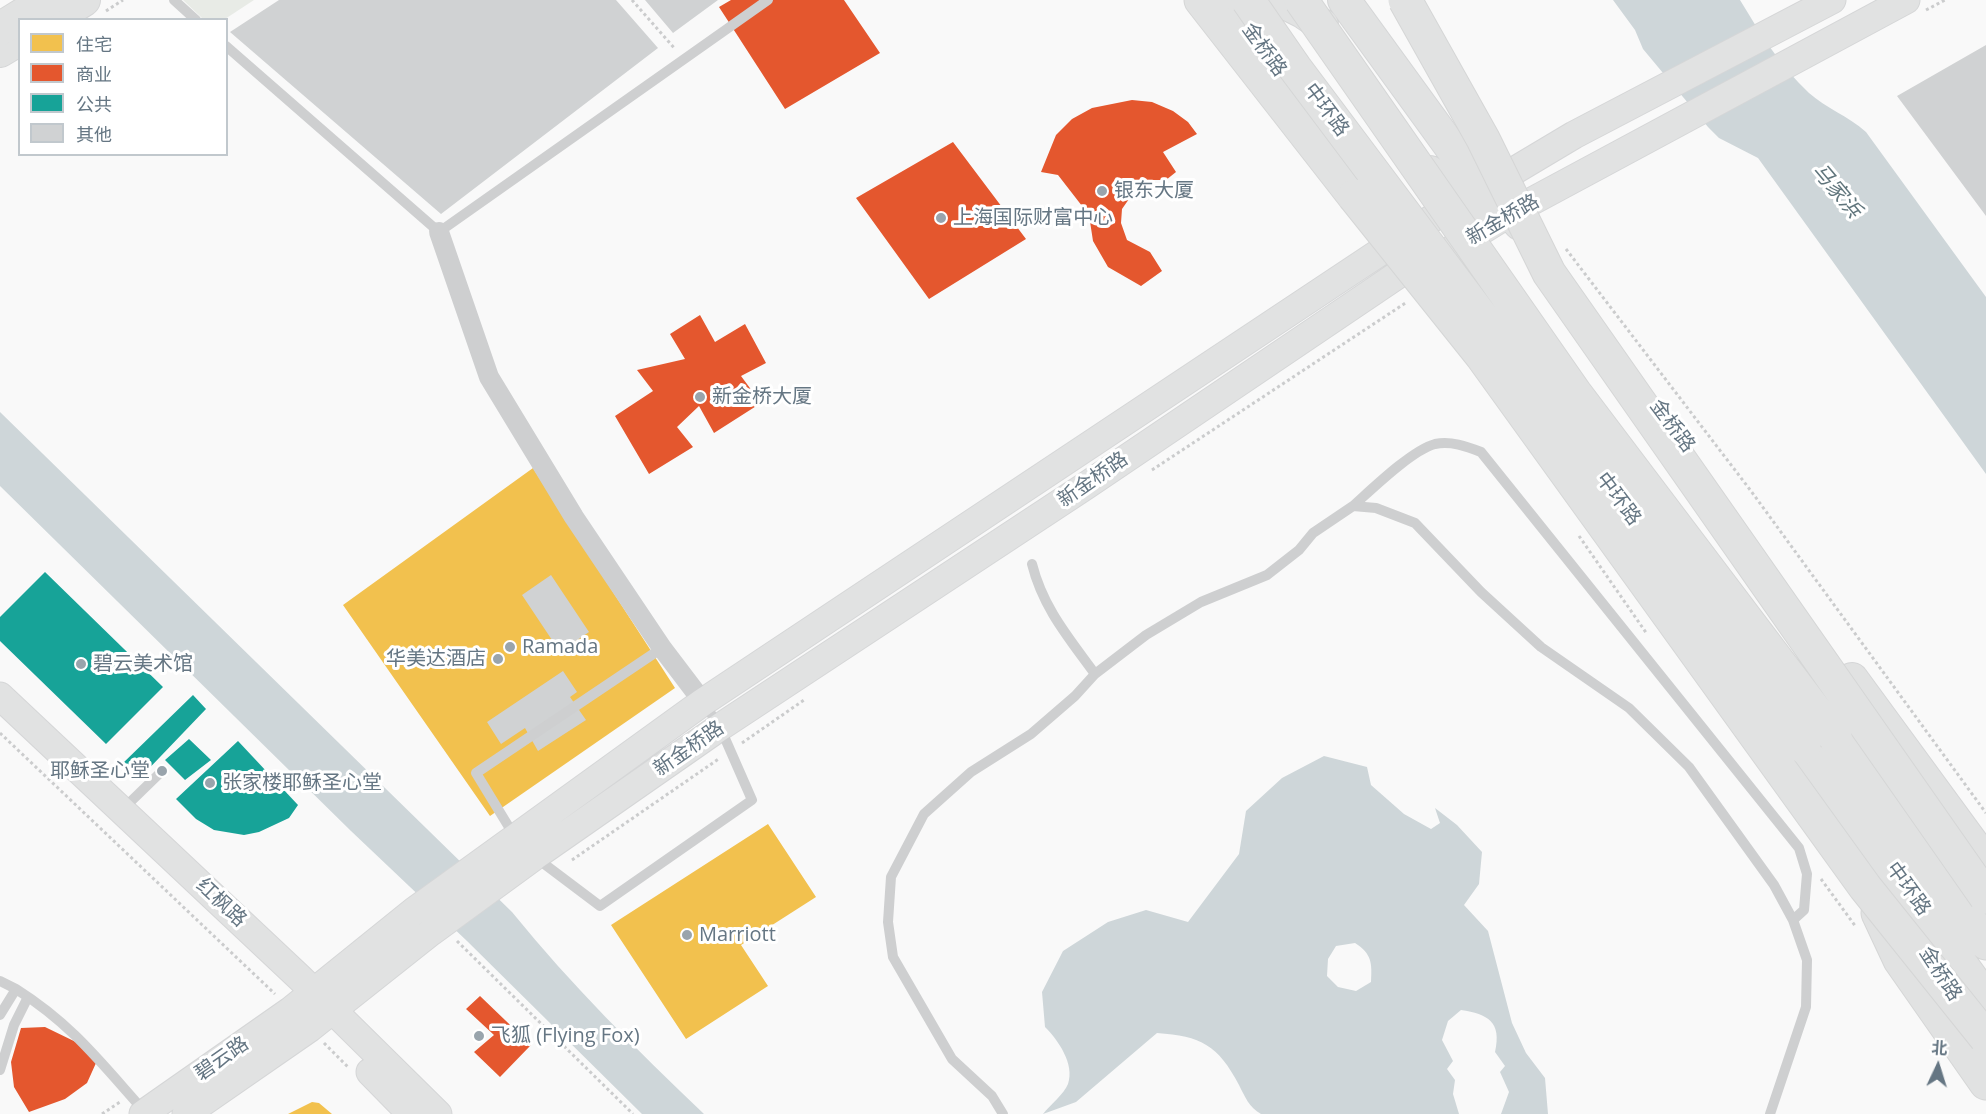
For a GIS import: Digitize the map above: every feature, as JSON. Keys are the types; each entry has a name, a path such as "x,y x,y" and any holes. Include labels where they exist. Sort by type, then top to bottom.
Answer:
{"highway":[{"path":"0,14 22,0"},
{"path":"0,29 47,0"},
{"path":"1195,0 1224,13"},
{"path":"1201,0 1224,13 1482,356 1865,887 1986,1038"},
{"name":"中环路","path":"1248,0 1320,102 1804,747 1986,999"},
{"name":"中环路","path":"1302,0 1575,393 1986,943"},
{"path":"1405,0 1483,138 1549,273 1986,897"},
{"path":"1320,102 1482,356"},
{"path":"1865,887 1900,960 1986,1083"}],"main road":[{"path":"55,18 84,0"},
{"name":"金桥路","path":"1266,0 1414,230"},
{"path":"1279,0 1303,12 1323,27 1440,186 1472,193"},
{"path":"1344,0 1458,158 1472,193 1483,211 1510,213"},
{"name":"金桥路","path":"1224,13 1414,230"},
{"path":"0,51 18,40"},
{"name":"金桥路","path":"1510,213 1703,468 1986,862"},
{"path":"1414,230 1444,254"},
{"name":"金桥路","path":"1444,254 1612,508 1881,884 1986,1044"}],"street":[{"name":"新金桥路","path":"310,1011 434,928 502,865 515,837 703,702 1472,193 1832,0"},
{"name":"新金桥路","path":"502,865 544,865 1084,487 1402,272 1444,254 1510,213 1906,0"},
{"path":"439,232 489,377 574,517 662,648 703,702"},
{"name":"红枫路","path":"0,696 121,810 310,1011 411,1114"},
{"name":"红枫路","path":"0,721 310,1011 438,1114"},
{"name":"碧云路","path":"145,1114 310,1011"},
{"name":"碧云路","path":"186,1114 310,1011"}],"lane":[{"path":"174,0 194,18"},
{"path":"228,48 439,232 768,0"},
{"path":"1004,1114 992,1096 952,1059 893,957 888,922 891,877 924,814 970,772 1031,734 1075,696 1095,674 1146,635 1201,602 1267,575 1299,550 1313,533 1353,506 1392,470 1434,444 1459,444 1481,452 1798,848 1807,874 1804,910 1793,921"},
{"path":"1353,506 1377,508 1415,523 1482,592 1541,646 1629,708 1689,767 1774,885 1793,921 1807,960 1806,1007 1770,1114"},
{"path":"1032,564 1039,590 1049,611 1095,674"},
{"path":"515,837 476,773 662,648"},
{"path":"544,865 600,906 752,800 725,739 703,702"},
{"path":"121,810 159,774"},
{"path":"0,981 53,1013 78,1036 145,1114"},
{"path":"0,1015 16,990"},
{"path":"0,1070 14,1025 28,997"}],"path":[{"path":"632,0 684,59"},
{"path":"1561,242 1758,501 1986,813"},
{"path":"1147,473 1415,297"},
{"path":"544,865 725,739 808,697"},
{"path":"0,733 310,1011 354,1073"},
{"path":"434,928 633,1114"}],"shaded area":[{"path":"183,0 254,0 227,18 202,18"}],"water":[{"name":"马家浜","path":"1613,0 1740,0 1771,49 1799,83 1809,93 1866,132 1986,297 1986,474 1758,158 1719,138 1708,127 1643,49 1635,30"},
{"path":"0,412 512,912 605,1016 704,1114 642,1114 0,486"},
{"path":"1324,756 1367,767 1371,785 1404,814 1431,829 1440,823 1435,808 1457,825 1482,852 1479,884 1464,905 1488,931 1512,1023 1526,1053 1545,1078 1548,1114 1501,1114 1509,1092 1500,1072 1505,1066 1495,1052 1497,1042 1494,1027 1485,1017 1461,1010 1448,1021 1442,1040 1453,1061 1447,1069 1455,1080 1453,1094 1459,1114 1261,1114 1248,1101 1224,1060 1207,1045 1185,1037 1157,1033 1076,1102 1043,1114 1063,1092 1070,1076 1064,1053 1045,1027 1042,992 1063,951 1108,922 1146,910 1188,922 1239,854 1246,811 1282,778","holes":["1355,943 1368,955 1371,969 1371,982 1356,991 1338,987 1327,976 1328,959 1336,946"]}],"building: 住宅":[{"name":"Ramada","path":"533,468 675,688 490,816 343,605"},
{"name":"Marriott","path":"768,824 816,897 741,945 768,986 686,1039 611,925"},
{"path":"312,1102 319,1103 332,1114 288,1114"}],"building: 商业":[{"path":"731,0 844,0 880,53 785,109 719,7"},
{"name":"银东大厦","path":"1132,100 1152,102 1173,111 1188,122 1197,134 1163,152 1176,172 1166,180 1153,180 1138,186 1122,209 1121,223 1127,240 1150,252 1162,271 1141,286 1108,267 1093,241 1089,215 1058,175 1041,172 1056,135 1072,119 1092,108"},
{"name":"上海国际财富中心","path":"953,142 1026,239 929,299 856,198"},
{"name":"新金桥大厦","path":"700,315 715,342 745,324 766,363 741,376 761,403 714,433 699,406 677,427 693,447 649,474 615,416 653,391 637,370 685,359 670,334"},
{"path":"480,996 531,1045 500,1077 474,1052 494,1035 466,1009"},
{"path":"45,1027 78,1043 96,1063 87,1083 65,1099 29,1112 14,1087 11,1062 21,1028"}],"building: 公共":[{"name":"碧云美术馆","path":"45,572 163,687 106,744 0,641 0,617"},
{"path":"193,695 206,709 137,781 121,765"},
{"path":"189,739 211,760 185,780 165,760"},
{"path":"238,741 298,805 289,818 259,832 244,835 214,830 196,819 176,799"}],"building: 其他":[{"path":"279,0 616,0 658,48 441,214 230,32"},
{"path":"645,0 718,0 673,33"},
{"path":"1986,45 1986,216 1897,96"},
{"path":"551,575 589,632 560,652 522,595"},
{"path":"563,671 577,692 570,697 586,720 538,751 525,728 501,744 487,722"}],"place":[{"name":"银东大厦","path":"1102,191"},
{"name":"上海国际财富中心","path":"941,218"},
{"name":"新金桥大厦","path":"700,397"},
{"name":"Ramada","path":"510,647"},
{"name":"华美达酒店","path":"498,659"},
{"name":"碧云美术馆","path":"81,664"},
{"name":"耶稣圣心堂","path":"162,771"},
{"name":"张家楼耶稣圣心堂","path":"210,783"},
{"name":"Marriott","path":"687,935"},
{"name":"飞狐 (Flying Fox)","path":"479,1036"}]}
